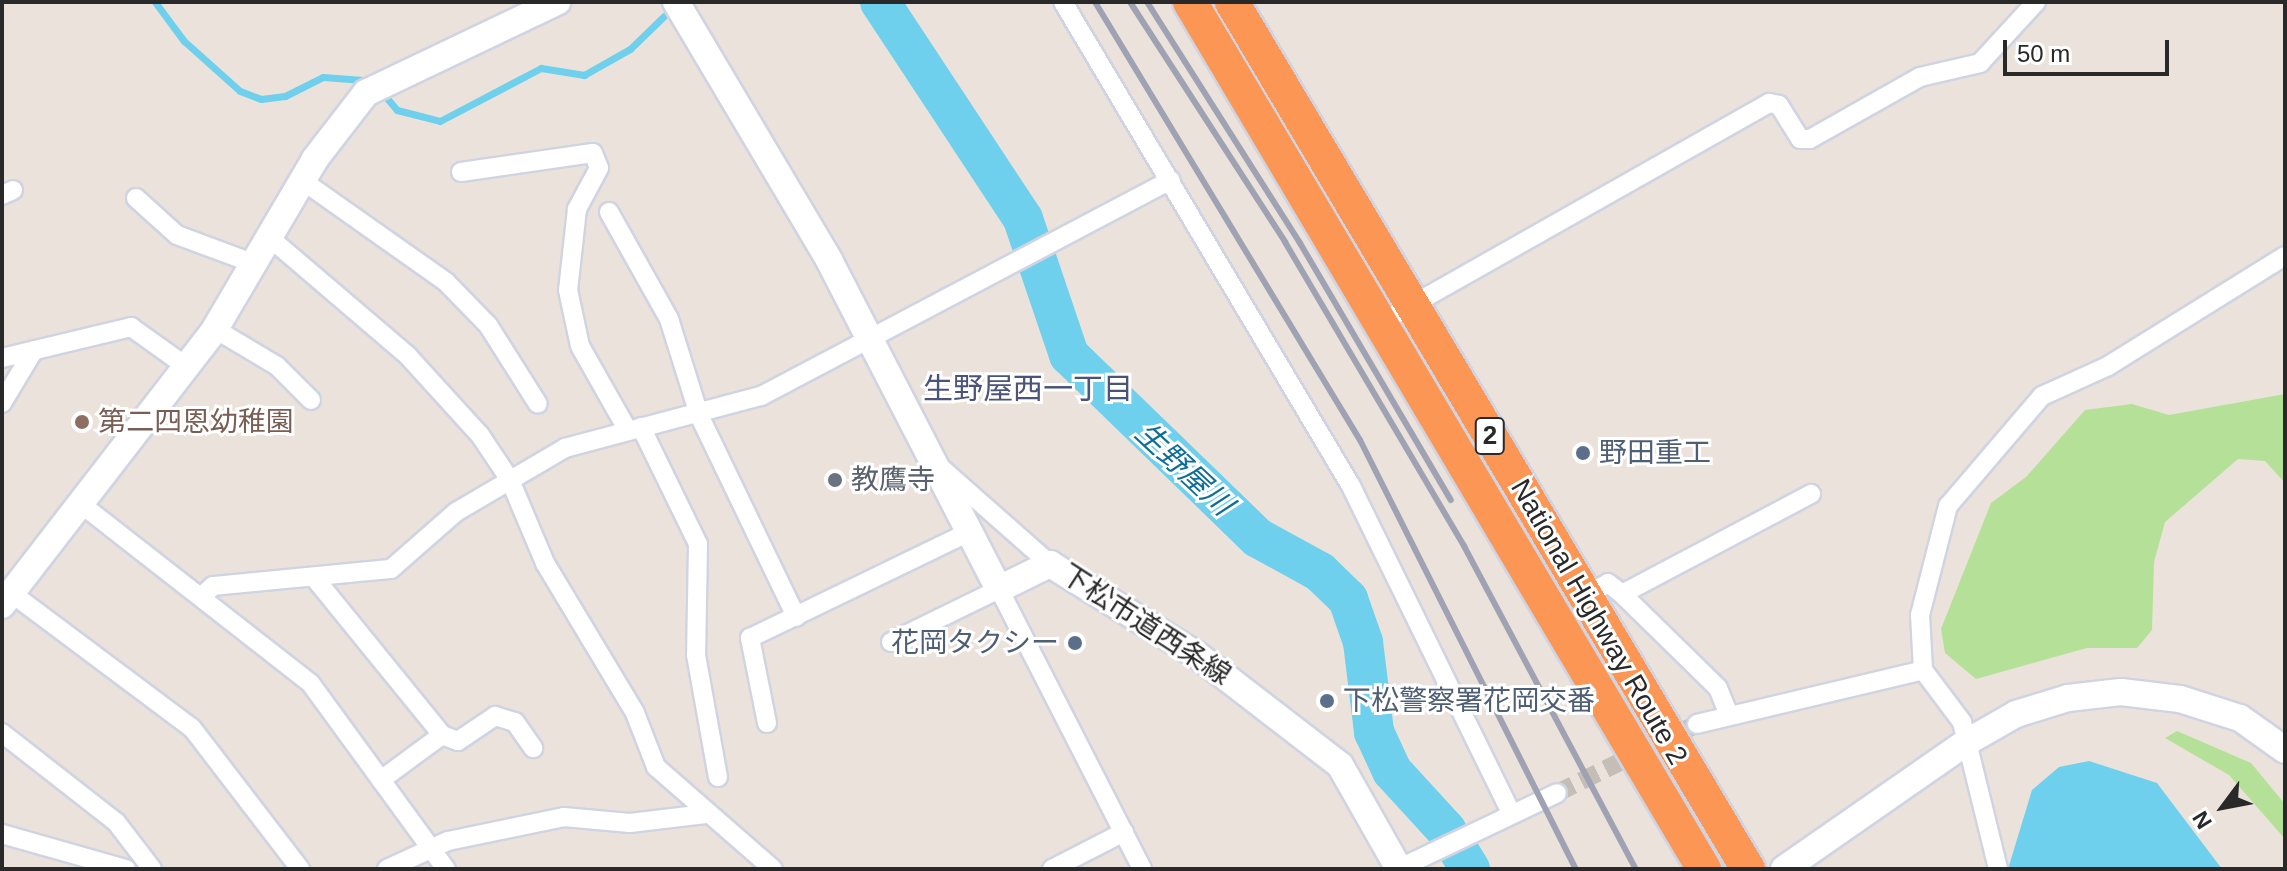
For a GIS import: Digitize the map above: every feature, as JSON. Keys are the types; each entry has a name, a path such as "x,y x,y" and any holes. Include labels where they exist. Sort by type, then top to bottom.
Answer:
{"highway":[{"name":"National Highway Route 2","path":"1190,2 1704,869"},
{"name":"National Highway Route 2","path":"1232,2 1748,869"}],"street":[{"path":"300,869 192,728 6,599 215,329 303,181 366,93 557,2"},
{"path":"676,2 871,339 1142,869"},
{"path":"1063,2 1351,486 1511,813"},
{"path":"1382,322 1769,103 1779,105 1800,139 1810,139 1920,77 1980,63 2036,2"},
{"path":"461,172 593,153 599,168 577,209 567,248 569,301 580,346 634,428 698,544 696,655 718,777"},
{"path":"202,596 213,586 317,581 391,569 456,512 565,448 634,428 699,415 761,396 1171,180"},
{"path":"303,181 446,282 488,325 538,404"},
{"path":"136,198 177,235 255,264"},
{"path":"609,212 669,319 699,415 796,617"},
{"path":"270,238 408,356 480,435 510,480 545,563 606,660 656,767 705,814 773,869"},
{"path":"1998,869 1962,722 1923,670 1920,615 1948,506 2042,396 2108,366 2285,256"},
{"path":"2,358 131,327 187,367"},
{"path":"215,329 277,366 311,400"},
{"path":"2,403 34,350"},
{"path":"933,461 1050,564"},
{"path":"1622,594 1811,494"},
{"path":"81,504 311,684 446,869"},
{"path":"767,723 750,638 971,531"},
{"name":"下松市道西条線","path":"999,589 1050,564 1298,727 1340,765 1399,869"},
{"path":"317,581 442,735 458,741 495,716 515,722 533,748"},
{"path":"1584,596 1608,583 1622,594 1718,688 1729,715"},
{"path":"891,642 999,589"},
{"path":"1697,724 1923,670"},
{"path":"1784,869 1967,742 2016,714 2121,692 2180,699 2240,718 2285,750"},
{"path":"2,733 116,822 138,867"},
{"path":"381,780 442,735"},
{"path":"1399,869 1437,847 1557,793"},
{"path":"387,869 429,848 564,817 630,823 705,814"},
{"path":"1052,869 1124,832"},
{"path":"2,834 138,867"}],"green space":[{"path":"2285,394 2285,483 2265,461 2238,459 2165,522 2154,562 2152,630 2137,648 2087,648 1976,679 1945,653 1941,629 1991,503 2026,477 2085,410 2132,404 2169,415"},
{"path":"2177,731 2251,763 2285,804 2285,839 2229,775 2165,738"}],"water":[{"path":"2089,761 2157,783 2222,869 2008,869 2032,790 2059,767"}],"waterway":[{"path":"155,2 184,41 240,91 261,99 285,96 323,77 363,80"},
{"name":"生野屋川","path":"880,2 1023,219 1069,355 1258,538 1320,572 1348,599 1363,642 1374,732 1392,771 1446,830 1470,869"},
{"path":"386,97 397,110 440,121 541,68 584,75 630,49 664,16"}],"tunnel":[{"path":"1557,793 1697,724"}],"railway":[{"path":"1095,2 1360,440 1576,869"},
{"path":"1130,2 1285,242 1464,546 1636,869"},
{"path":"1147,2 1300,243 1451,500"}],"place":[{"name":"第二四恩幼稚園","path":"82,422"},
{"name":"野田重工","path":"1583,453"},
{"name":"教鷹寺","path":"835,480"},
{"name":"花岡タクシー","path":"1075,643"},
{"name":"下松警察署花岡交番","path":"1327,701"}],"district":[{"name":"生野屋西一丁目","path":"1028,389"}]}
